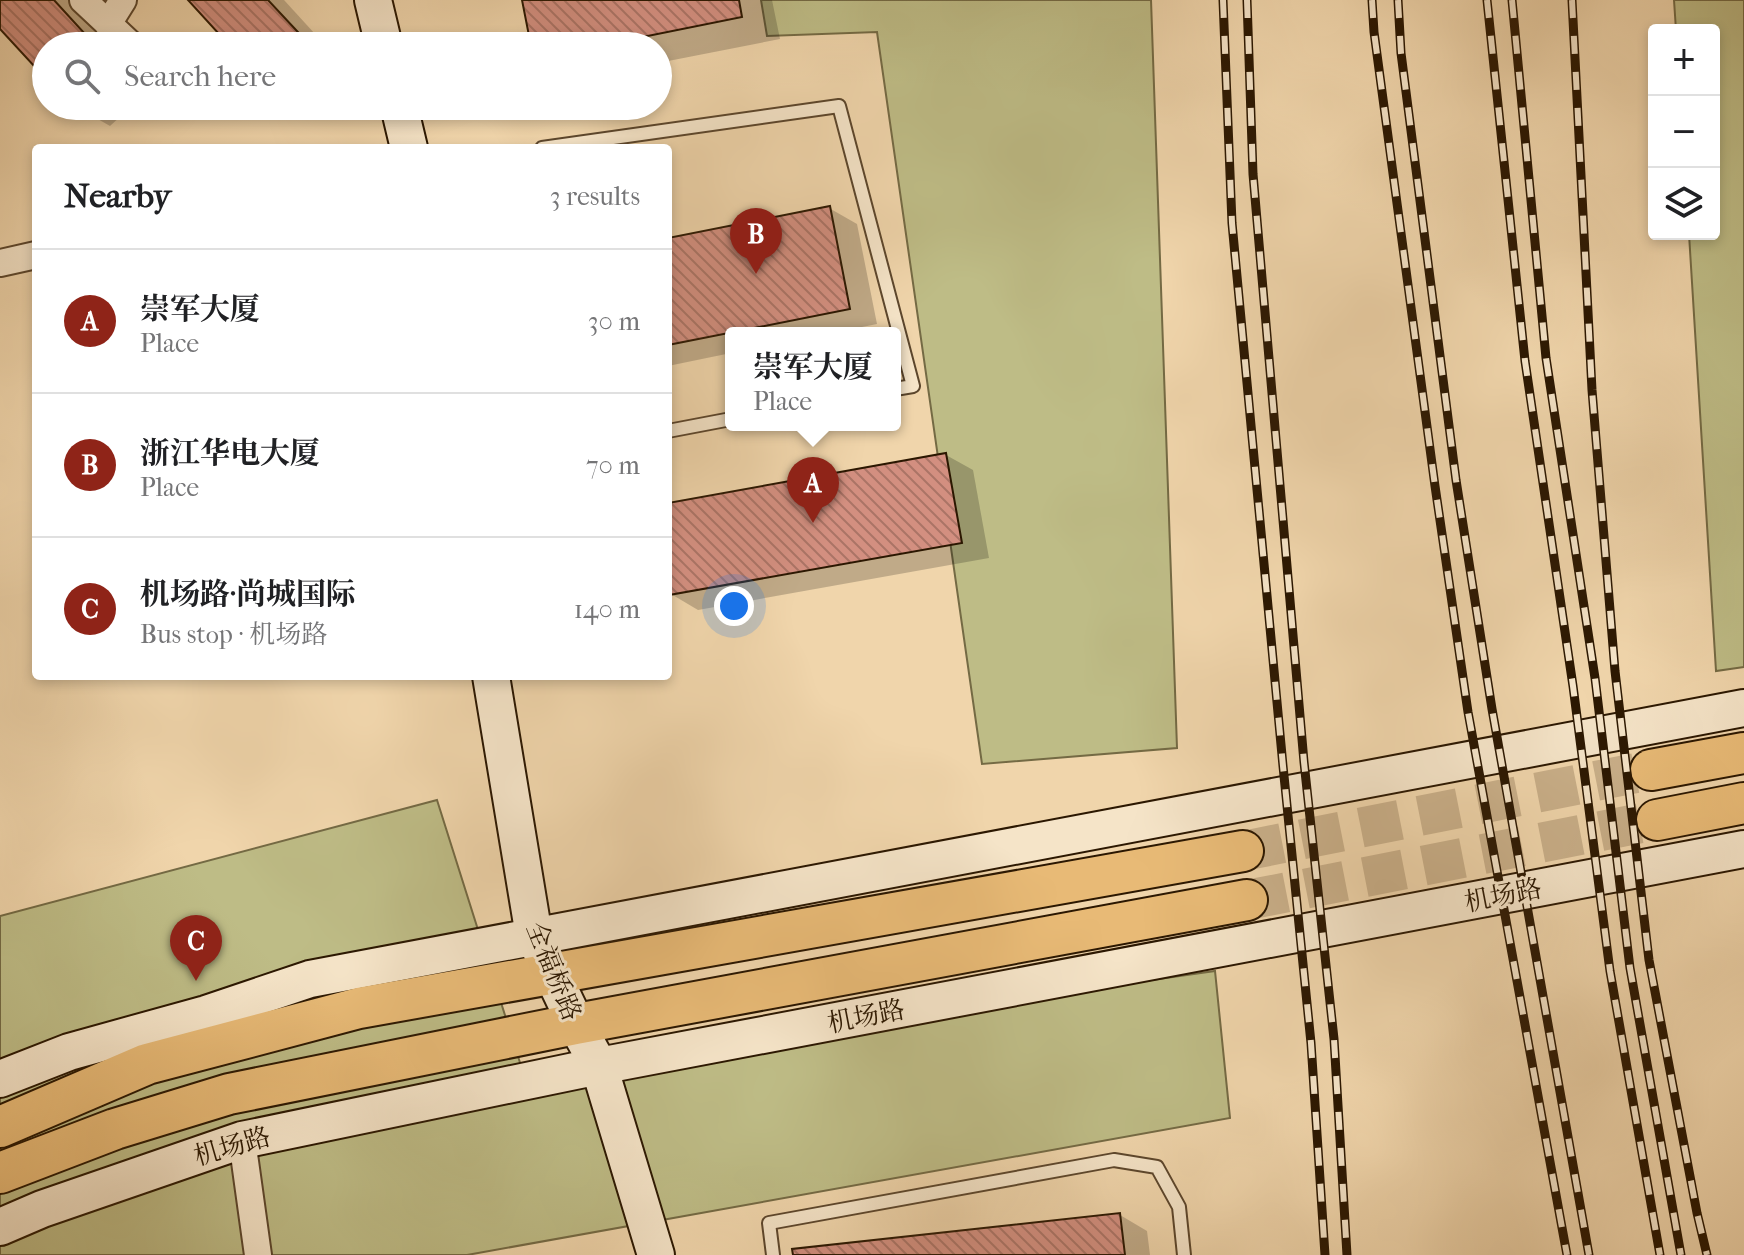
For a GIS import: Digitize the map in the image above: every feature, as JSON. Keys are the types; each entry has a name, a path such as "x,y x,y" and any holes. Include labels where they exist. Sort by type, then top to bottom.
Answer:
{"main road":[{"path":"373,0 381,32"},
{"path":"402,120 408,144"},
{"name":"全福桥路","path":"492,680 534,936 599,1066 656,1255"},
{"path":"0,1079 69,1052 206,1014 310,979 1744,708"},
{"path":"1651,770 1744,753"},
{"path":"1657,820 1744,803"},
{"name":"机场路","path":"0,1227 42,1209 242,1140 599,1066 1744,849"},
{"path":"0,1127 147,1064 359,1008 1243,851"},
{"name":"机场路","path":"0,1173 115,1129 229,1094 576,1024 1247,900"}],"street":[{"path":"83,0 117,32"},
{"path":"108,24 123,0"},
{"path":"0,263 32,256"},
{"path":"242,1140 258,1255"}],"lane":[{"path":"570,144 839,106 897,327"},
{"path":"901,341 913,386 901,388"},
{"path":"672,430 725,420"},
{"path":"773,1255 769,1223 1114,1160 1157,1167 1179,1207 1184,1255"}],"shaded area":[{"path":"761,0 1151,0 1177,748 982,764 877,32 767,36"},
{"path":"1674,0 1744,0 1744,667 1716,671 1689,240 1720,240 1720,24 1676,24"},
{"path":"437,800 522,1069 1215,971 1230,1118 467,1255 0,1255 0,916"}],"building":[{"path":"0,0 54,0 83,32 32,32 32,64 0,29"},
{"path":"188,0 268,0 298,32 217,32"},
{"path":"522,0 739,0 742,17 668,32 528,32"},
{"path":"830,206 850,309 759,327 725,327 725,334 672,344 672,237"},
{"path":"946,453 962,543 672,594 672,502"},
{"path":"1120,1213 1125,1255 793,1255 792,1249"}],"tunnel":[{"path":"1243,851 1651,770"},
{"path":"1247,900 1657,820"}],"railway":[{"path":"1223,0 1232,223 1311,1043 1325,1255"},
{"path":"1247,0 1253,174 1304,762 1334,1039 1347,1255"},
{"path":"1372,0 1435,486 1468,712 1567,1255"},
{"path":"1398,0 1401,53 1456,480 1492,709 1589,1255"},
{"path":"1487,0 1525,361 1573,686 1610,971 1660,1255"},
{"path":"1512,0 1546,358 1595,678 1630,968 1681,1255"},
{"path":"1572,0 1592,390 1615,671 1649,960 1707,1255"}],"place":[{"name":"浙江华电大厦","path":"756,274"},
{"name":"崇军大厦","path":"813,523"},
{"name":"机场路·尚城国际","path":"196,981"}]}
